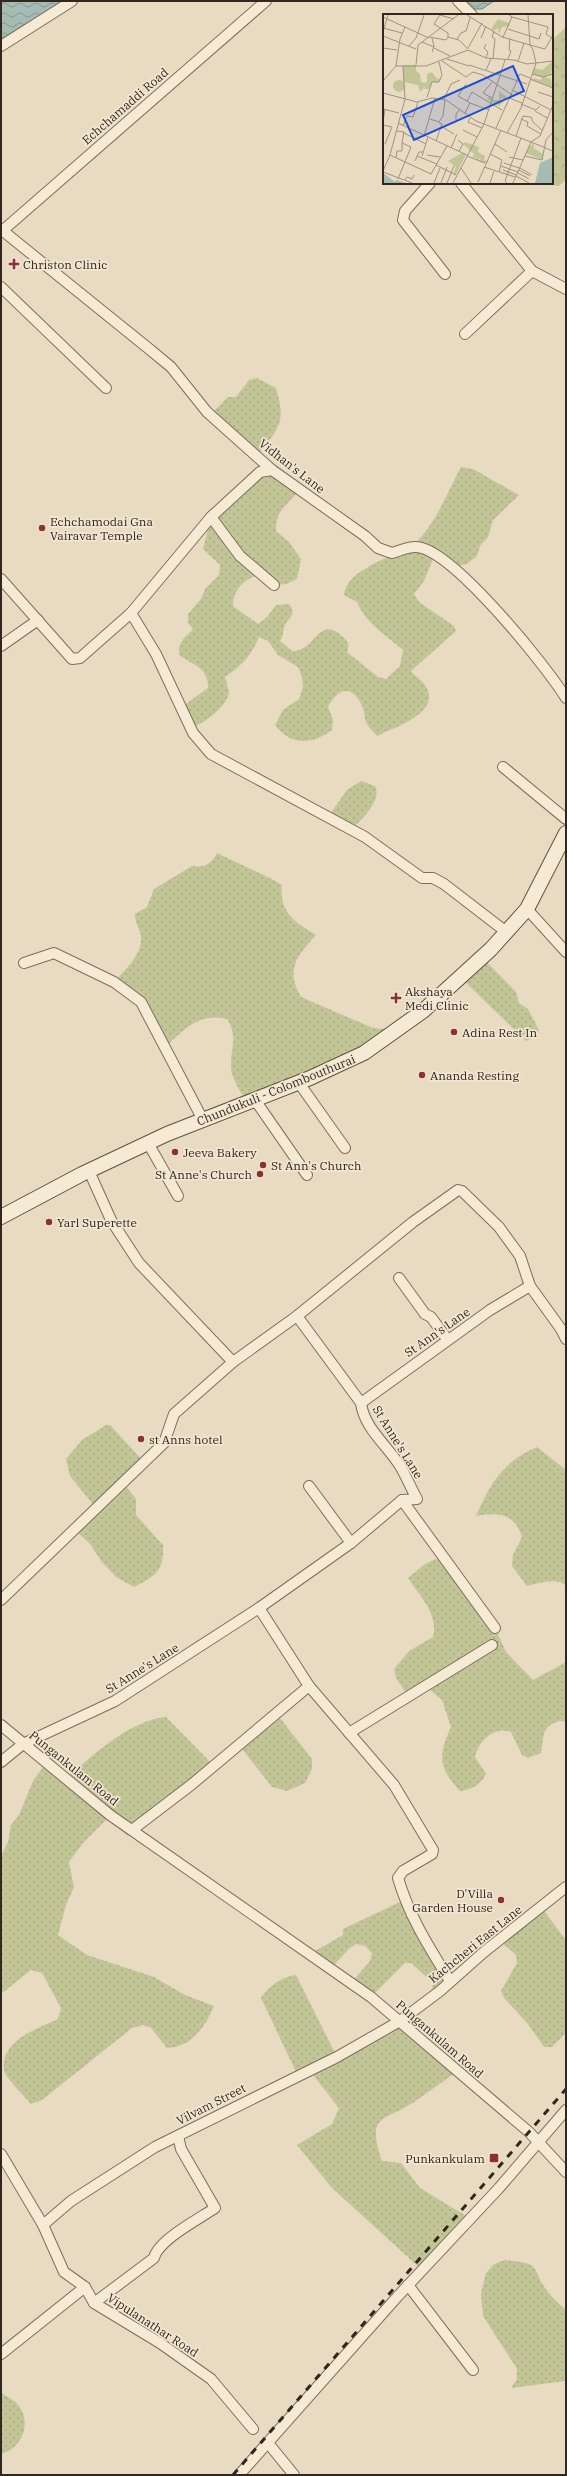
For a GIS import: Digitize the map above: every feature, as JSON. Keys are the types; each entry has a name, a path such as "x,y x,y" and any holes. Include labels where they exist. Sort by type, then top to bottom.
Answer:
{"main road":[{"name":"Chundukuli - Colombouthurai","path":"1,1217 89,1171 148,1143 299,1083 364,1053 423,1011 491,949 505,931 527,909 566,833"}],"street":[{"path":"1,46 72,1"},
{"name":"Echchamaddi Road","path":"2,231 266,1"},
{"path":"458,1 471,14"},
{"path":"429,184 405,210 403,220 445,274"},
{"path":"462,184 532,271 566,289"},
{"name":"Vidhan's Lane","path":"2,231 171,367 207,412 272,470 365,536 378,548 392,553 410,547 421,548 439,556 501,615 554,678 566,698"},
{"path":"465,334 532,271"},
{"path":"1,287 106,388"},
{"path":"1,579 72,659 80,658 131,613 211,518 260,472 272,470"},
{"path":"211,518 240,556 274,585"},
{"path":"131,613 156,654 193,733 211,754 365,837 422,878 433,878 444,884 505,931"},
{"path":"1,646 38,620"},
{"path":"503,767 566,819"},
{"path":"527,909 566,952"},
{"path":"24,963 54,953 114,982 141,1002 203,1120"},
{"path":"299,1083 345,1148"},
{"path":"255,1100 307,1175"},
{"path":"148,1143 178,1196"},
{"path":"89,1171 111,1220 139,1263 233,1362"},
{"path":"1,1600 164,1443 174,1414 233,1362 297,1316 413,1222 458,1190 462,1191 499,1227 520,1256 530,1286 564,1327 566,1339"},
{"path":"399,1278 425,1314 431,1317 447,1340"},
{"name":"St Ann's Lane","path":"361,1402 447,1340 530,1286"},
{"name":"St Anne's Lane","path":"1,1762 22,1744 115,1701 259,1608 351,1543 402,1500 417,1499 399,1465 370,1426 362,1410 361,1402 297,1316"},
{"path":"309,1486 351,1543"},
{"path":"402,1500 495,1628"},
{"path":"259,1608 309,1686 394,1785 433,1850 432,1854 403,1871 398,1878 404,1900 417,1929 450,1981"},
{"path":"349,1733 492,1645"},
{"path":"132,1830 191,1785 309,1686"},
{"name":"Pungankulam Road","path":"1,1725 22,1744 132,1830 371,1997 538,2141 566,2172"},
{"name":"Kachcheri East Lane","path":"400,2021 566,1887"},
{"name":"Vilvam Street","path":"43,2225 71,2201 155,2147 337,2057 400,2021"},
{"path":"239,2475 408,2285 499,2188 566,2110"},
{"path":"94,2303 154,2258 155,2251 164,2243 215,2208 181,2149 178,2136"},
{"name":"Vipulanathar Road","path":"1,2154 43,2225 64,2272 85,2286 94,2303 160,2343 210,2379 253,2429"},
{"path":"408,2285 473,2370"},
{"path":"1,2354 85,2286"},
{"path":"268,2443 294,2475"}],"green space":[{"path":"566,27 566,180 559,186 542,184 553,184 553,39"},
{"path":"257,378 276,388 281,410 275,432 257,457 210,415 228,397 236,397 249,380"},
{"path":"461,467 473,469 519,495 493,520 488,537 480,546 477,556 467,564 452,567 435,554 424,581 414,594 419,602 454,626 456,631 411,671 425,685 429,696 427,704 421,712 403,724 377,736 367,724 363,708 358,699 354,694 345,691 336,696 328,707 333,720 332,730 309,741 295,740 288,737 275,725 283,710 299,699 303,687 302,677 298,667 278,655 268,641 259,637 245,660 225,677 229,693 224,704 208,719 191,728 185,710 186,704 208,688 208,681 203,671 179,655 179,647 183,639 193,629 188,623 188,614 201,599 205,589 219,575 220,565 203,549 211,517 260,472 272,470 299,490 280,512 276,523 276,531 289,542 301,559 297,579 286,584 274,585 261,575 250,578 241,585 235,595 233,606 258,624 267,617 276,605 289,604 293,611 284,627 280,641 292,651 300,650 307,646 322,631 328,629 335,631 347,641 347,652 378,677 386,679 400,666 403,650 371,623 357,602 344,595 347,586 361,571 410,546 418,540 439,511"},
{"path":"361,781 375,786 377,792 373,804 365,816 351,830 327,818 347,790"},
{"path":"217,853 282,885 283,902 290,915 301,926 316,935 303,950 295,963 294,978 296,987 301,997 373,1028 396,1030 246,1102 231,1072 233,1032 227,1019 217,1017 200,1020 186,1029 165,1047 141,1002 114,982 128,967 139,949 141,936 135,914 147,907 154,889 192,866 204,866 212,860"},
{"path":"482,957 516,992 519,1003 528,1009 539,1030 533,1038 526,1041 460,977"},
{"path":"106,1425 110,1425 144,1462 123,1482 136,1499 136,1515 163,1545 162,1561 157,1572 134,1587 116,1577 101,1561 91,1545 74,1529 96,1508 70,1476 66,1459 82,1440"},
{"path":"537,1447 566,1470 566,1586 562,1583 553,1581 527,1586 512,1566 513,1555 522,1537 515,1523 505,1516 491,1514 476,1516 487,1493 506,1467 515,1459"},
{"path":"442,1556 495,1628 506,1652 533,1680 566,1662 566,1722 562,1721 554,1723 546,1729 543,1736 541,1753 528,1758 522,1755 511,1732 505,1730 493,1733 483,1741 475,1757 486,1774 482,1781 476,1786 460,1791 447,1775 442,1761 444,1746 451,1727 442,1700 430,1690 408,1696 396,1678 394,1669 409,1651 433,1637 434,1629 431,1613 408,1578 425,1564"},
{"path":"276,1713 312,1759 312,1769 305,1783 287,1791 272,1787 239,1745"},
{"path":"166,1717 214,1766 128,1836 107,1819 83,1843 69,1862 74,1887 66,1905 58,1935 87,1955 154,1977 185,1995 214,2006 202,2028 184,2044 167,2048 151,2028 143,2025 132,2028 42,2100 31,2104 6,2075 4,2071 4,2060 8,2051 22,2037 58,2019 61,2008 42,1973 31,1970 1,1994 1,1856 8,1842 11,1825 19,1815 33,1781 44,1766 63,1781 98,1751 124,1733 138,1725"},
{"path":"404,1900 450,1981 433,1995 432,1982 411,1963 405,1963 371,1997 351,1983 370,1961 372,1953 365,1946 356,1944 349,1949 331,1968 310,1954 343,1935 343,1929"},
{"path":"541,1907 566,1940 566,2033 552,2047 544,2047 528,2024 504,1998 501,1991 517,1963 516,1955 499,1940"},
{"path":"296,1975 337,2057 400,2021 458,2071 414,2102 380,2121 377,2127 376,2135 382,2161 401,2163 420,2188 471,2219 422,2270 332,2188 297,2145 332,2124 339,2108 309,2070 298,2076 261,1998 267,1990 276,1983 286,1977"},
{"path":"505,2260 518,2261 531,2265 550,2295 566,2310 566,2381 511,2388 517,2379 517,2369 483,2316 481,2293 486,2273 494,2264"},
{"path":"1,2393 19,2406 24,2416 25,2423 22,2436 18,2442 14,2447 1,2454"}],"water":[{"path":"1,1 62,1 60,4 1,39"},
{"path":"461,1 494,1 482,9 470,9"}],"railway":[{"path":"233,2475 566,2089"}],"place":[{"name":"Christon Clinic","path":"14,264"},
{"name":"Echchamodai Gna Vairavar Temple","path":"42,528"},
{"name":"Akshaya Medi Clinic","path":"396,998"},
{"name":"Adina Rest In","path":"454,1032"},
{"name":"Ananda Resting","path":"422,1075"},
{"name":"Jeeva Bakery","path":"175,1152"},
{"name":"St Ann's Church","path":"263,1165"},
{"name":"St Anne's Church","path":"260,1174"},
{"name":"Yarl Superette","path":"49,1222"},
{"name":"st Anns hotel","path":"141,1439"},
{"name":"D'Villa Garden House","path":"501,1900"},
{"name":"Punkankulam","path":"494,2158"}]}
